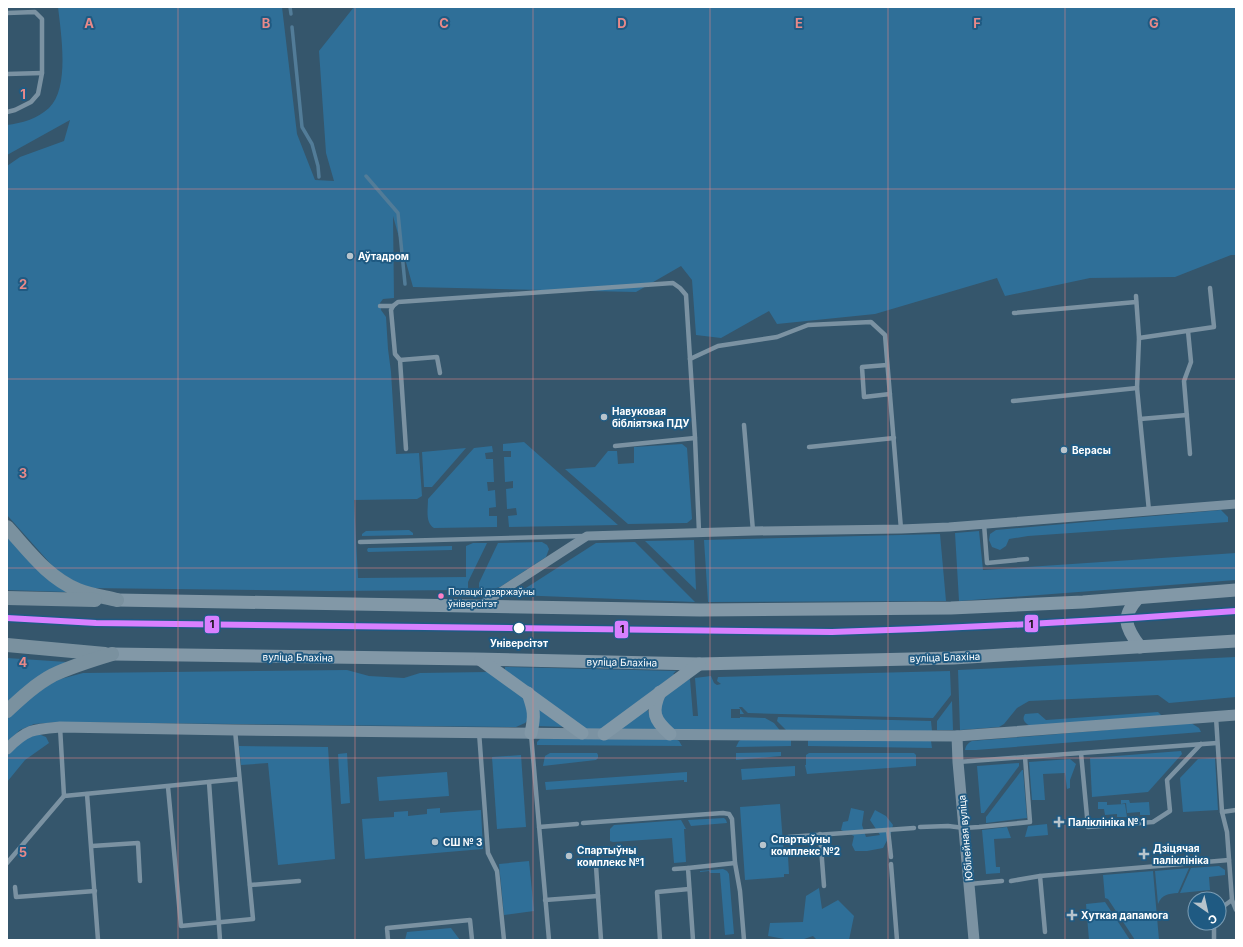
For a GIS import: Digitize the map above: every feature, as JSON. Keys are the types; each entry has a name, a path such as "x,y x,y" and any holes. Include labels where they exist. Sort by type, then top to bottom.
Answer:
{"main road":[{"path":"7,527 33,556 54,576 78,590 117,600"},
{"path":"7,598 700,610 951,608 1083,602 1236,590"},
{"path":"1138,598 1130,606 1127,624 1130,634 1140,647"},
{"name":"вуліца Блахіна","path":"7,645 112,654 699,664 953,658 1236,641"},
{"path":"7,711 23,696 53,676 78,665 112,654"},
{"path":"481,660 582,733"},
{"path":"604,734 699,664"},
{"path":"661,692 655,704 657,720 670,734"},
{"path":"528,694 533,707 534,720 531,733"}],"street":[{"path":"479,606 587,536 699,532 901,529 1149,512 1236,504"},
{"path":"7,749 24,734 34,729 60,727 604,734 957,736 1236,715"},
{"name":"Юбілейная вуліца","path":"957,736 974,940"}],"lane":[{"path":"7,13 35,12 42,19 42,73 38,94 31,102 15,110 7,112"},
{"path":"7,74 42,73"},
{"path":"406,449 400,360 395,354 391,310 398,302 673,283 686,295 699,532"},
{"path":"1138,338 1214,327 1210,288"},
{"path":"1136,296 1138,338 1137,388 1149,512"},
{"path":"1014,313 1136,302"},
{"path":"380,306 393,306"},
{"path":"690,359 718,346 777,337 808,325 871,322 885,336 901,529"},
{"path":"1188,331 1191,362 1184,381 1190,454"},
{"path":"400,360 437,357 440,373"},
{"path":"887,365 862,367 864,397 890,394"},
{"path":"1013,401 1137,388"},
{"path":"1140,419 1186,415"},
{"path":"744,425 753,531"},
{"path":"615,446 695,438"},
{"path":"809,447 894,438"},
{"path":"984,524 987,563 1027,559"},
{"path":"360,542 587,536"},
{"path":"1216,717 1222,812 1227,832 1232,900 1236,910"},
{"path":"7,863 64,796 60,727"},
{"path":"168,787 181,926 253,919 235,730"},
{"path":"479,732 488,853 497,871 504,940"},
{"path":"531,733 549,940"},
{"path":"958,762 1218,743"},
{"path":"1081,753 1088,827 1131,824 1153,822 1170,811 1167,780 1201,744"},
{"path":"920,828 948,826 964,828 1030,822 1026,757"},
{"path":"64,796 240,779"},
{"path":"209,782 220,940"},
{"path":"88,794 98,940"},
{"path":"1222,812 1236,810"},
{"path":"583,823 723,813 730,814 732,819 735,864 740,891 744,940"},
{"path":"539,827 576,824"},
{"path":"788,836 914,828"},
{"path":"888,830 891,857"},
{"path":"820,834 824,886"},
{"path":"92,846 138,843 140,881"},
{"path":"1011,880 1040,876 1229,860"},
{"path":"674,870 735,864"},
{"path":"891,864 897,940"},
{"path":"596,866 601,940"},
{"path":"688,868 693,940"},
{"path":"1040,876 1045,932"},
{"path":"250,885 298,881"},
{"path":"969,884 1002,881"},
{"path":"15,887 16,897 95,891"},
{"path":"660,940 657,892 689,889"},
{"path":"545,900 598,896"},
{"path":"1227,904 1232,900"},
{"path":"388,940 387,928 470,920 472,940"}],"shaded area":[{"path":"58,7 282,7 297,134 315,180 334,181 326,153 319,51 354,7 1236,7 1236,255 1231,255 1175,277 1090,278 1005,296 997,278 875,314 777,324 769,311 721,338 696,335 692,280 681,266 636,292 413,287 393,216 394,298 383,299 380,303 381,310 386,317 396,454 419,453 422,496 417,499 354,500 358,578 466,577 466,546 473,543 487,543 468,582 468,590 329,591 86,588 57,571 7,515 7,166 20,157 64,141 70,120 7,155 7,125 24,122 34,118 49,108 56,99 62,74 62,45"},
{"path":"524,442 618,525 509,527 508,516 517,515 516,508 507,509 506,489 513,488 513,481 505,482 504,457 511,457 511,451 503,451 503,444"},
{"path":"682,444 687,448 692,519 687,523 628,524 565,469 595,467 608,451 617,451 618,464 634,463 634,447"},
{"path":"492,446 493,452 485,453 486,459 493,459 494,482 487,482 488,491 495,490 496,507 489,508 489,516 497,516 497,527 434,528 431,526 428,519 428,499 474,448"},
{"path":"466,448 432,487 424,487 422,452"},
{"path":"1221,510 1228,517 1228,522 1028,536 1009,539 1006,546 1000,550 992,547 989,540 990,534 996,530"},
{"path":"409,530 413,533 413,535 362,536 362,534 366,531"},
{"path":"979,531 983,570 1236,553 1236,580 959,601 955,533"},
{"path":"940,534 946,601 708,602 704,540"},
{"path":"7,537 49,580 67,592 7,590"},
{"path":"694,540 696,590 645,541"},
{"path":"542,542 547,545 549,549 546,557 500,587 479,591 479,583 498,543"},
{"path":"635,542 695,602 515,595 596,543"},
{"path":"452,546 452,550 368,552 367,550 368,548"},
{"path":"1236,657 1236,697 1169,703 1158,695 1029,701 1017,708 1004,724 999,727 960,730 958,670"},
{"path":"7,658 67,662 7,704"},
{"path":"505,667 676,671 673,674 675,674 600,730 585,729 505,670"},
{"path":"347,670 369,676 404,678 420,673 488,672 524,696 530,718 525,723 516,727 60,722 34,724 20,730 7,742 7,718 27,699 57,680 83,673"},
{"path":"950,671 951,695 933,718 748,713 742,707 739,707 744,714 740,714 740,709 731,709 731,718 765,718 774,723 782,733 676,731 668,727 660,711 662,702 667,694 690,679 693,716 698,716 695,678 711,676 714,683 717,685 721,684 717,681 718,677"},
{"path":"952,701 953,730 937,730 937,721"},
{"path":"538,706 567,727 535,726"},
{"path":"647,708 653,724 660,732 614,731"},
{"path":"1158,712 1162,716 1031,726 1024,720 1025,714 1038,713 1046,720"},
{"path":"778,717 931,721 932,731 786,730 777,721"},
{"path":"1191,723 1199,728 1201,732 965,750 967,744 972,741"},
{"path":"36,733 46,737 49,743 25,760 7,782 7,756 26,737"},
{"path":"674,738 679,741 682,746 537,745 537,742 540,739"},
{"path":"744,738 791,738 791,746 736,747 739,741"},
{"path":"808,739 931,741 932,748 808,746"},
{"path":"239,746 328,747 335,859 278,865 268,763 241,765"},
{"path":"1181,751 1182,754 1148,792 1092,797 1090,758"},
{"path":"781,752 781,756 736,760 736,753"},
{"path":"347,753 350,803 341,804 338,754"},
{"path":"550,753 597,753 598,758 596,760 543,766 545,756"},
{"path":"809,753 914,753 916,755 916,766 807,774 805,765 806,755"},
{"path":"521,755 526,827 497,829 492,757"},
{"path":"1215,758 1218,810 1183,812 1180,778 1198,759"},
{"path":"1070,759 1076,764 1070,780 1070,788 1067,789 1065,773 1043,774 1045,800 1032,800 1029,762"},
{"path":"1019,763 1019,766 984,813 981,813 977,766"},
{"path":"795,766 795,776 742,780 741,769"},
{"path":"1022,770 1027,818 986,823 986,817"},
{"path":"447,772 449,796 379,801 377,777"},
{"path":"687,772 687,782 684,782 684,780 546,790 545,782"},
{"path":"1121,800 1129,800 1130,803 1149,802 1150,815 1140,815 1140,812 1127,813 1126,803 1121,804"},
{"path":"1098,802 1107,802 1107,805 1125,804 1127,817 1117,817 1117,814 1105,815 1104,809 1098,809"},
{"name":"Спартыўны комплекс №2","path":"780,804 784,856 788,856 789,874 784,874 784,877 745,880 740,807"},
{"path":"440,808 440,813 481,810 483,849 365,859 362,819 394,817 394,812 408,811 408,816 427,814 427,809"},
{"path":"851,808 864,811 862,825 866,837 880,835 870,820 875,810 886,816 893,825 891,833 883,848 867,851 855,851 852,845 854,836 841,830 843,822 848,821"},
{"path":"724,818 727,823 691,826 688,820"},
{"path":"681,820 686,829 684,829 686,862 674,863 672,838 610,841 610,829 614,825"},
{"path":"1047,824 1048,835 1025,837 1028,826"},
{"path":"1007,827 1011,838 994,839 996,867 1000,867 1000,873 986,874 982,830"},
{"path":"529,861 534,911 504,915 499,864"},
{"path":"1219,866 1225,870 1225,875 1209,877 1210,890 1187,891 1187,892 1180,893 1191,868"},
{"path":"1189,868 1178,893 1163,896 1158,904 1155,871"},
{"path":"723,869 729,874 734,934 725,935 720,873 710,873 709,871 700,872"},
{"path":"1153,871 1159,940 1135,940 1108,899 1105,898 1103,875"},
{"path":"819,888 822,909 838,900 854,916 849,940 817,940 813,936 801,940 790,940 768,936 770,923 803,922 806,896"},
{"path":"1105,902 1130,940 1089,940 1086,904"},
{"path":"451,928 460,940 405,940 407,932"}],"waterway":[{"path":"290,7 291,14"},
{"path":"292,27 302,127 312,144 318,166 319,177"},
{"path":"366,176 398,213 405,284"}],"tram line":[{"name":"1","path":"7,618 96,623 832,632 1034,624 1236,611"}],"place":[{"name":"Аўтадром","path":"350,256"},
{"name":"Навуковая бібліятэка ПДУ","path":"604,417"},
{"name":"Верасы","path":"1064,450"},
{"name":"Полацкі дзяржаўны ўніверсітэт","path":"441,596"},
{"name":"Універсітэт","path":"519,628"},
{"name":"Паліклініка № 1","path":"1059,822"},
{"name":"СШ № 3","path":"435,842"},
{"name":"Спартыўны комплекс №2","path":"763,845"},
{"name":"Дзіцячая паліклініка","path":"1144,854"},
{"name":"Спартыўны комплекс №1","path":"569,856"},
{"name":"Хуткая дапамога","path":"1072,915"}]}
